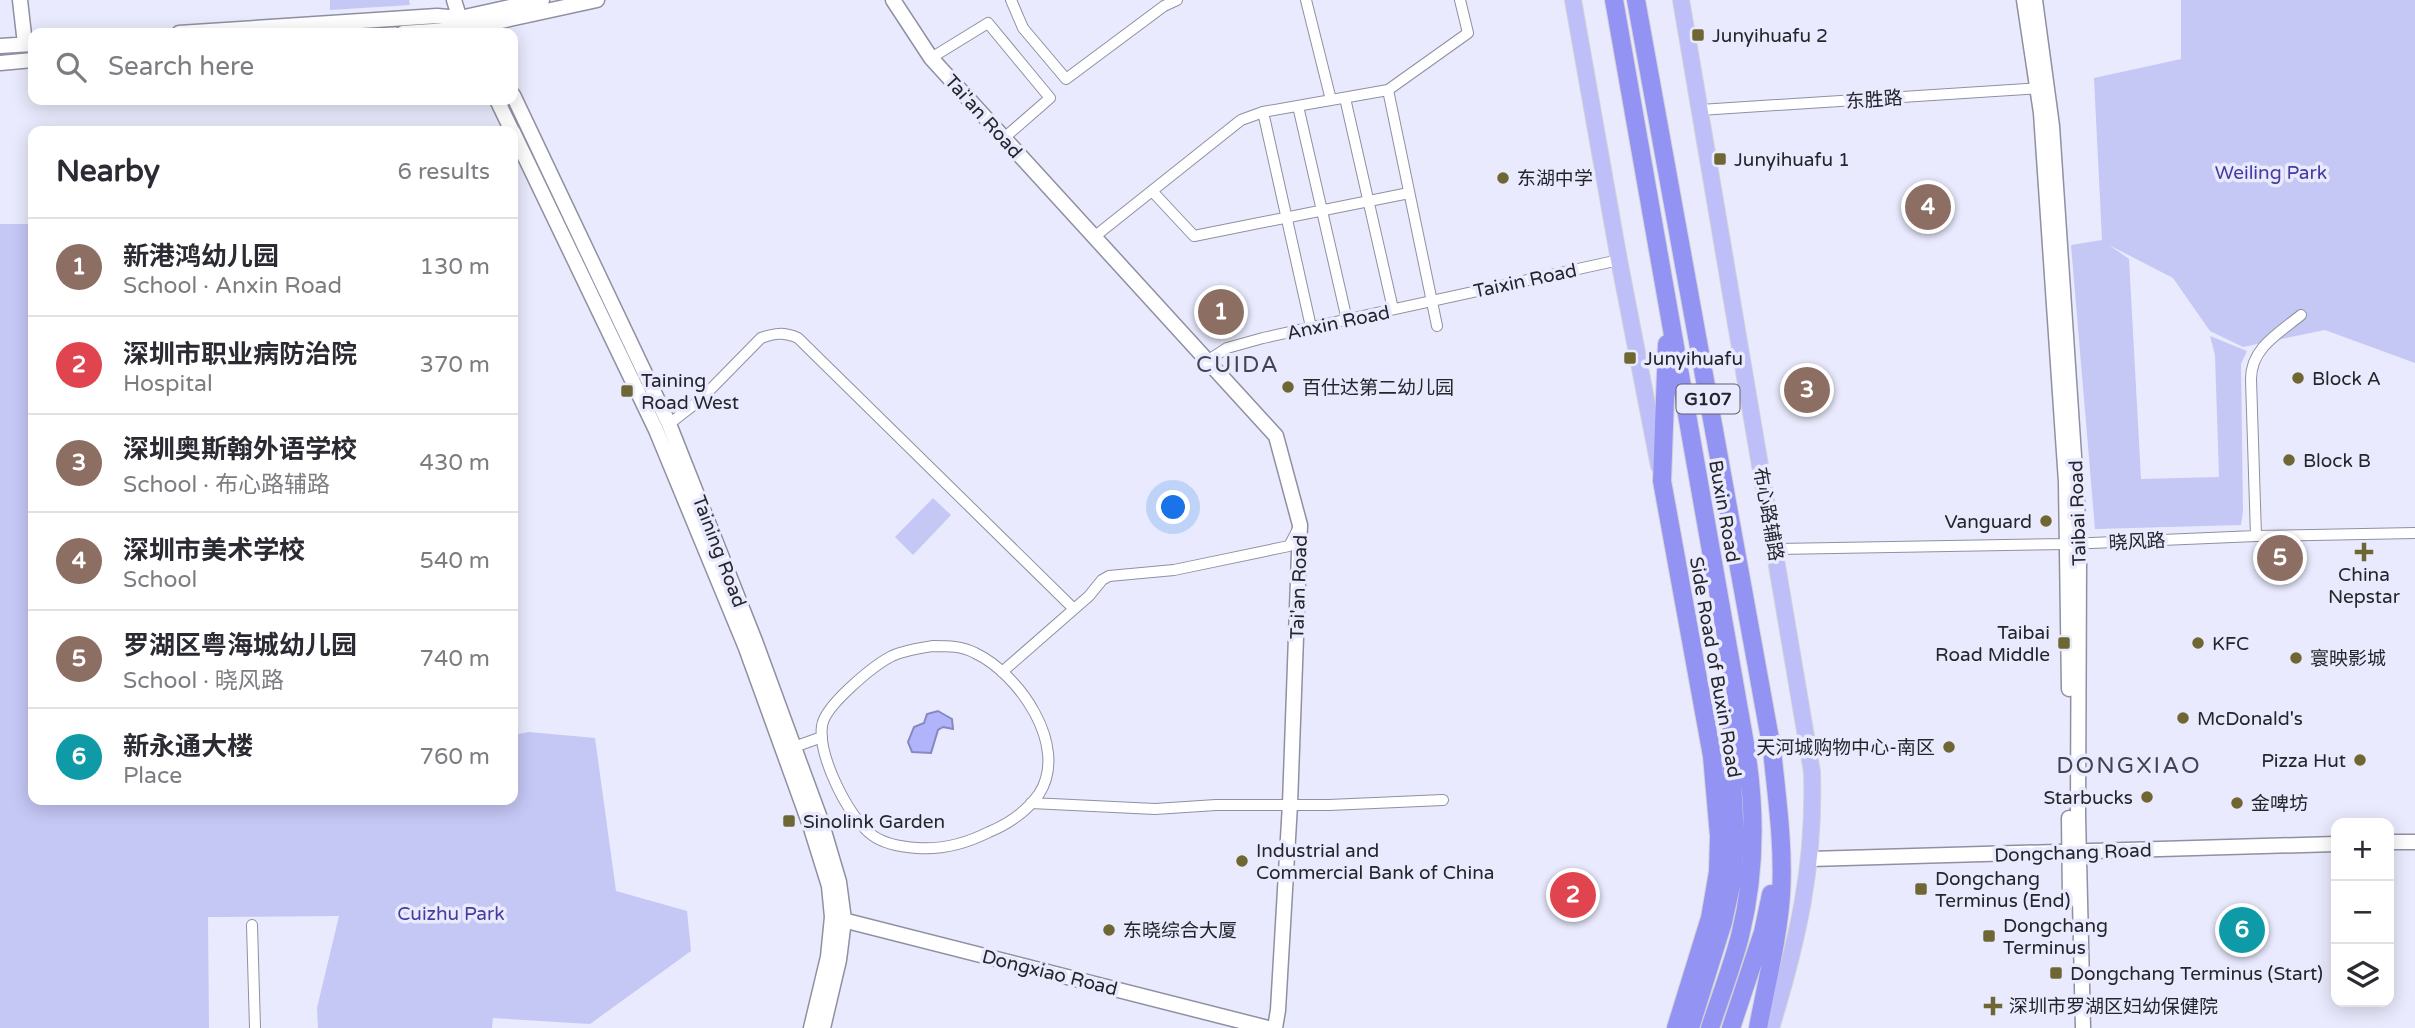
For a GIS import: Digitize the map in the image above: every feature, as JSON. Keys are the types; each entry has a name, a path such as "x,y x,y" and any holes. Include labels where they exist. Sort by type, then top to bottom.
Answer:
{"highway":[{"name":"Buxin Road","path":"1614,0 1750,778 1753,857 1739,938 1710,1028"},
{"name":"Buxin Road","path":"1636,0 1769,727 1781,837 1781,897 1758,1028"},
{"name":"Side Road of Buxin Road","path":"1669,309 1662,481 1712,756 1719,814 1714,901 1704,943 1676,1028"},
{"path":"1690,1028 1723,922 1732,881 1735,838 1731,760 1732,671"},
{"name":"Buxin Road","path":"1731,1028 1763,932 1768,908 1775,861 1777,798"}],"main road":[{"path":"20,0 28,39"},
{"path":"454,0 463,27"},
{"path":"463,27 477,18 542,0"},
{"path":"477,18 597,0"},
{"name":"Tai'an Road","path":"893,0 931,58 1276,436 1300,525 1290,804 1275,1028"},
{"path":"1573,0 1662,481"},
{"name":"布心路辅路","path":"1681,0 1812,772 1810,859 1802,916 1771,1028"},
{"name":"Taibai Road","path":"2024,0 2043,88"},
{"name":"Taibai Road","path":"2035,0 2043,88 2064,454 2074,544 2073,1028"},
{"path":"255,28 437,16 463,27"},
{"path":"0,46 28,44"},
{"path":"0,63 28,60"},
{"name":"Taining Road","path":"500,105 510,126"},
{"name":"Taining Road","path":"518,105 669,424 821,821 839,882 839,960 823,1028"},
{"name":"Taining Road","path":"518,142 656,429 732,613 810,825 838,918 811,1028"},
{"path":"2394,842 2415,842"},
{"name":"Dongchang Road","path":"1810,859 2331,844"},
{"name":"Taibai Road","path":"2074,852 2083,1028"},
{"name":"Dongxiao Road","path":"838,918 1268,1028"}],"street":[{"path":"1011,0 1023,28 1066,79 1164,6 1177,0"},
{"path":"1306,0 1331,100"},
{"path":"1094,237 1232,126 1251,116 1388,90 1468,33 1460,0"},
{"path":"931,58 988,23 1050,97 1004,138"},
{"name":"东胜路","path":"1700,110 2043,88"},
{"path":"1388,90 1437,326"},
{"path":"1345,98 1393,309"},
{"path":"1298,106 1347,320"},
{"path":"1263,112 1311,327"},
{"path":"1152,191 1195,236 1409,192"},
{"name":"Taixin Road","path":"1432,301 1619,260"},
{"name":"Anxin Road","path":"1207,361 1217,353 1236,345 1432,301"},
{"path":"2256,536 2252,368 2258,353 2301,315"},
{"path":"669,424 700,400 761,338 786,333 798,338 1074,609"},
{"path":"1002,672 1109,576 1174,570 1289,546 1300,525"},
{"name":"晓风路","path":"1775,549 2074,544 2256,536 2415,533"},
{"path":"948,646 974,652 1002,672 1022,692 1032,707 1045,742 1046,774 1040,792 1002,827 971,841 947,847 919,848 892,844 872,835 857,820 843,798 827,761 822,725 827,713 873,670 892,656 913,649 948,646"},
{"path":"794,747 822,737"},
{"path":"1031,803 1155,809 1443,800"},
{"path":"252,925 255,1028"}],"green space":[{"path":"330,0 409,0 410,5 330,10"},
{"name":"Weiling Park","path":"2181,0 2415,0 2415,363 2325,330 2243,347 2210,331 2173,278 2109,245 2129,259 2141,479 2219,477 2215,355 2210,336 2247,351 2241,364 2243,511 2241,525 2095,529 2071,245 2102,240 2094,78 2181,59"},
{"name":"Cuizhu Park","path":"0,224 28,224 28,805 518,805 518,734 529,732 595,738 616,891 687,911 691,951 590,1024 493,1018 492,1028 318,1028 317,1008 339,916 208,917 209,1028 0,1028"},
{"path":"933,498 951,515 913,555 895,537"}],"shaded area":[{"path":"938,711 952,719 953,729 943,727 938,730 931,753 912,752 908,742 914,727 924,723 927,714"}],"place":[{"name":"Junyihuafu 2","path":"1698,35"},
{"name":"Junyihuafu 1","path":"1720,159"},
{"name":"东湖中学","path":"1503,178"},
{"name":"深圳市美术学校","path":"1928,207"},
{"name":"新港鸿幼儿园","path":"1221,312"},
{"name":"Junyihuafu","path":"1630,358"},
{"name":"Block A","path":"2298,378"},
{"name":"百仕达第二幼儿园","path":"1288,387"},
{"name":"深圳奥斯翰外语学校","path":"1807,390"},
{"name":"Taining Road West","path":"627,391"},
{"name":"Block B","path":"2289,460"},
{"name":"Vanguard","path":"2046,521"},
{"name":"China Nepstar","path":"2364,552"},
{"name":"罗湖区粤海城幼儿园","path":"2280,558"},
{"name":"Taibai Road Middle","path":"2064,643"},
{"name":"KFC","path":"2198,643"},
{"name":"寰映影城","path":"2296,658"},
{"name":"McDonald's","path":"2183,718"},
{"name":"天河城购物中心-南区","path":"1949,747"},
{"name":"Pizza Hut","path":"2360,760"},
{"name":"Starbucks","path":"2147,797"},
{"name":"金啤坊","path":"2237,803"},
{"name":"Sinolink Garden","path":"789,821"},
{"name":"Industrial and Commercial Bank of China","path":"1242,861"},
{"name":"Dongchang Terminus (End)","path":"1921,889"},
{"name":"深圳市职业病防治院","path":"1573,895"},
{"name":"东晓综合大厦","path":"1109,930"},
{"name":"新永通大楼","path":"2242,930"},
{"name":"Dongchang Terminus","path":"1989,936"},
{"name":"Dongchang Terminus (Start)","path":"2056,973"},
{"name":"深圳市罗湖区妇幼保健院","path":"1993,1006"}],"district":[{"name":"CUIDA","path":"1238,364"},
{"name":"DONGXIAO","path":"2129,765"}]}
